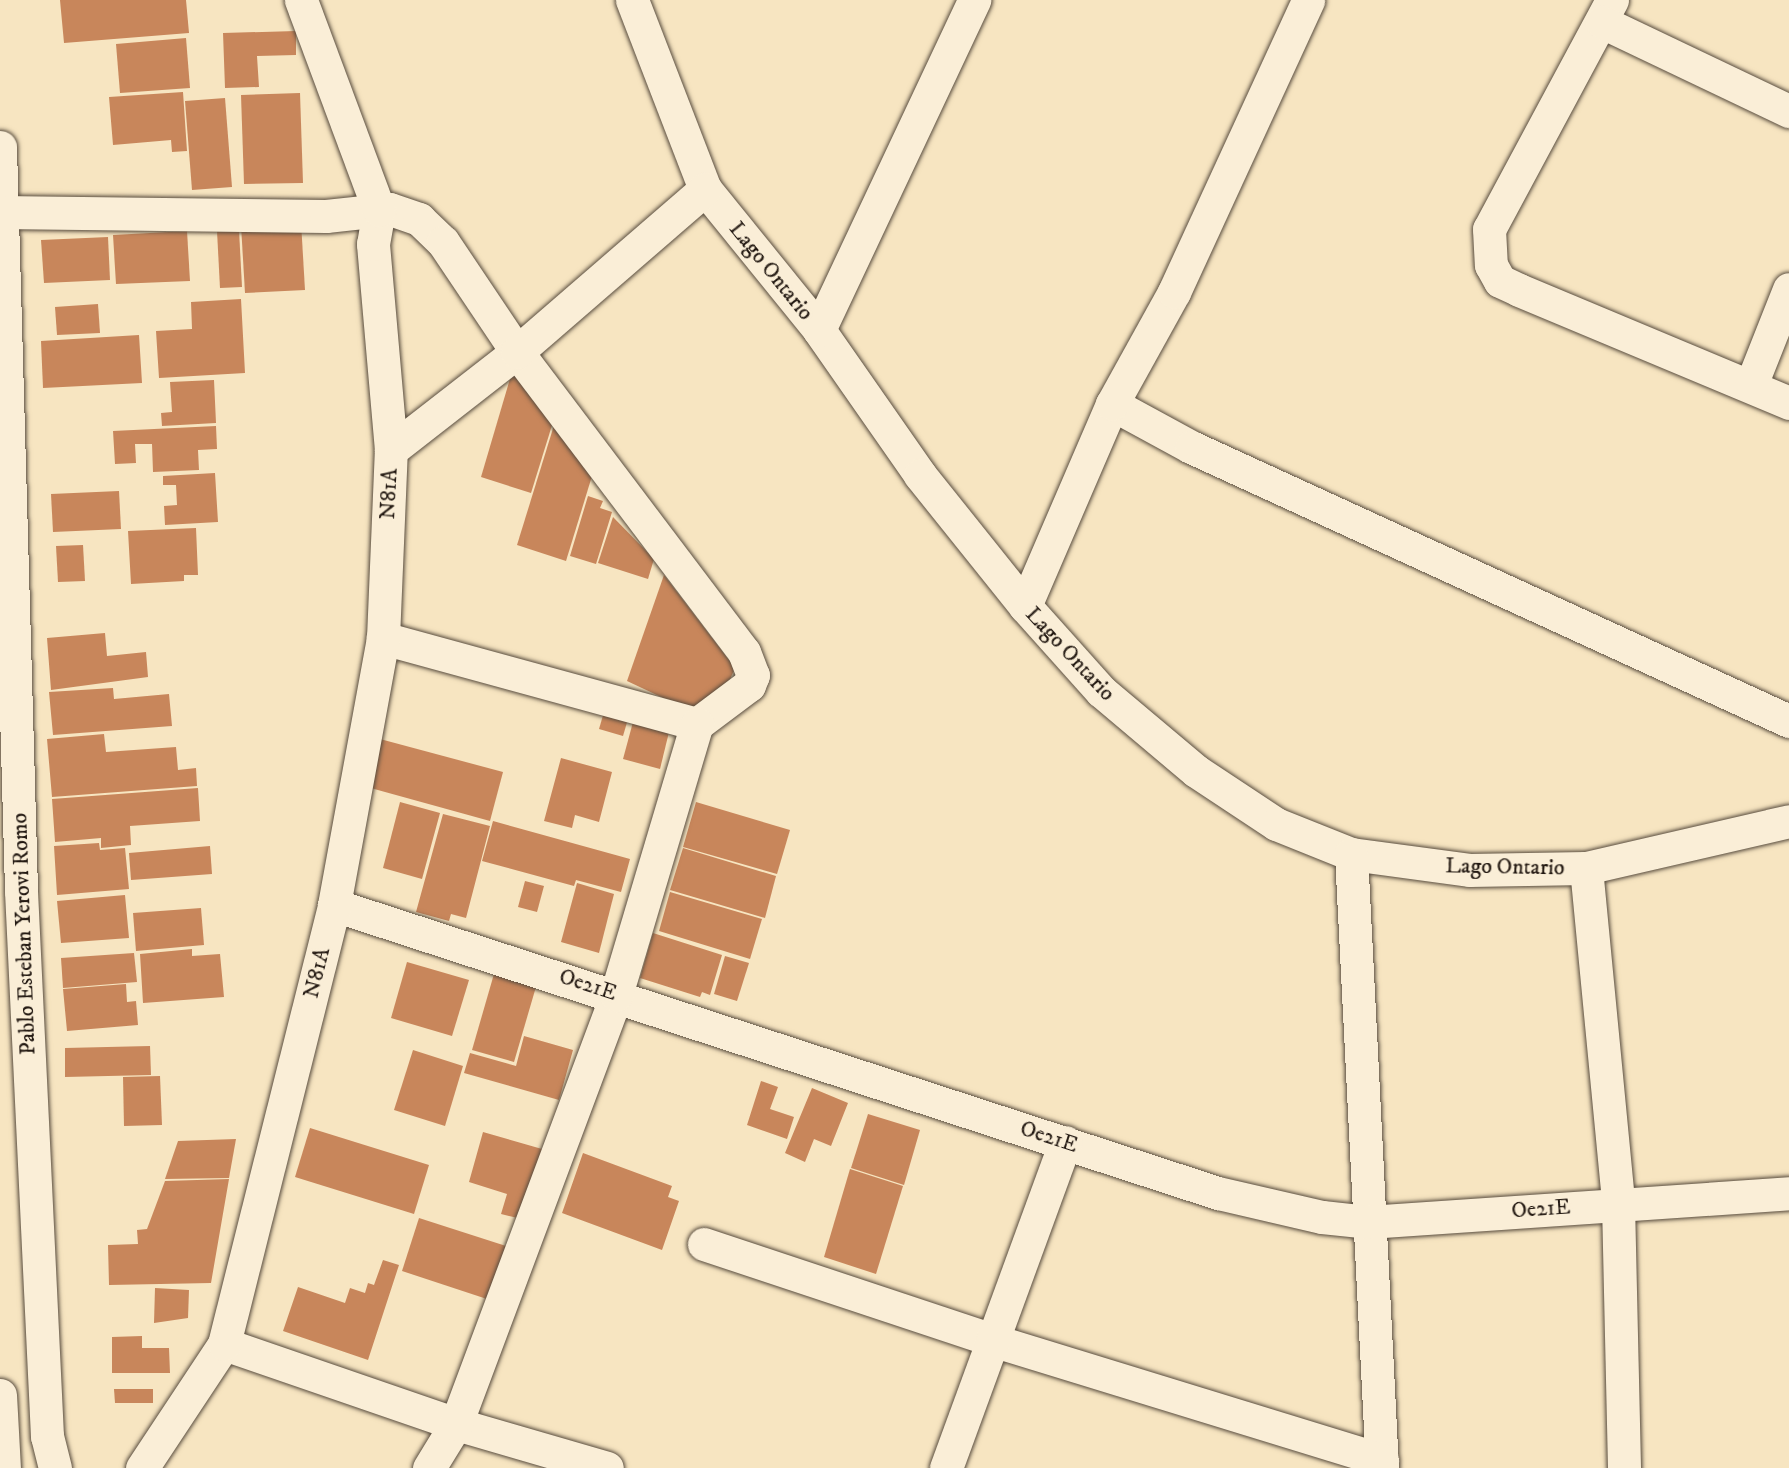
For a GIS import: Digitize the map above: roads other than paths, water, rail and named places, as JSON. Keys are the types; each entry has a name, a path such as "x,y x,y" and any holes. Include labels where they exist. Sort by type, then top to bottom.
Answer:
{"street":[{"path":"301,0 379,210"},
{"name":"Lago Ontario","path":"632,0 642,34 705,189 819,330 920,475 1025,606 1101,691 1196,771 1276,824 1351,854 1469,870 1586,868 1789,821"},
{"path":"642,34 657,0"},
{"path":"1025,606 1112,404 1174,292 1308,0"},
{"path":"819,330 963,4"},
{"path":"1789,111 1607,11 1490,229 1491,265 1500,281 1751,385 1789,403"},
{"name":"Pablo Esteban Yerovi Romo","path":"0,147 21,891 47,1436 55,1468"},
{"path":"391,450 517,352 705,189"},
{"path":"1,212 302,212 326,216 390,209 419,219 443,242 517,352 753,665 749,686 697,724 616,994 456,1424 429,1468"},
{"name":"N81A","path":"142,1468 224,1344 334,905 383,638 391,450 373,244 379,210"},
{"path":"1751,385 1789,289"},
{"path":"1112,404 1191,447 1789,721"},
{"path":"383,638 697,724"},
{"path":"704,1244 992,1340 1382,1464 1351,854"},
{"path":"1586,868 1618,1203 1624,1468"},
{"name":"Oe21E","path":"334,905 616,994 1218,1192 1322,1217 1368,1222 1789,1193"},
{"path":"946,1468 1065,1142"},
{"path":"224,1344 456,1424 607,1468"},
{"path":"0,1395 4,1468"}]}
